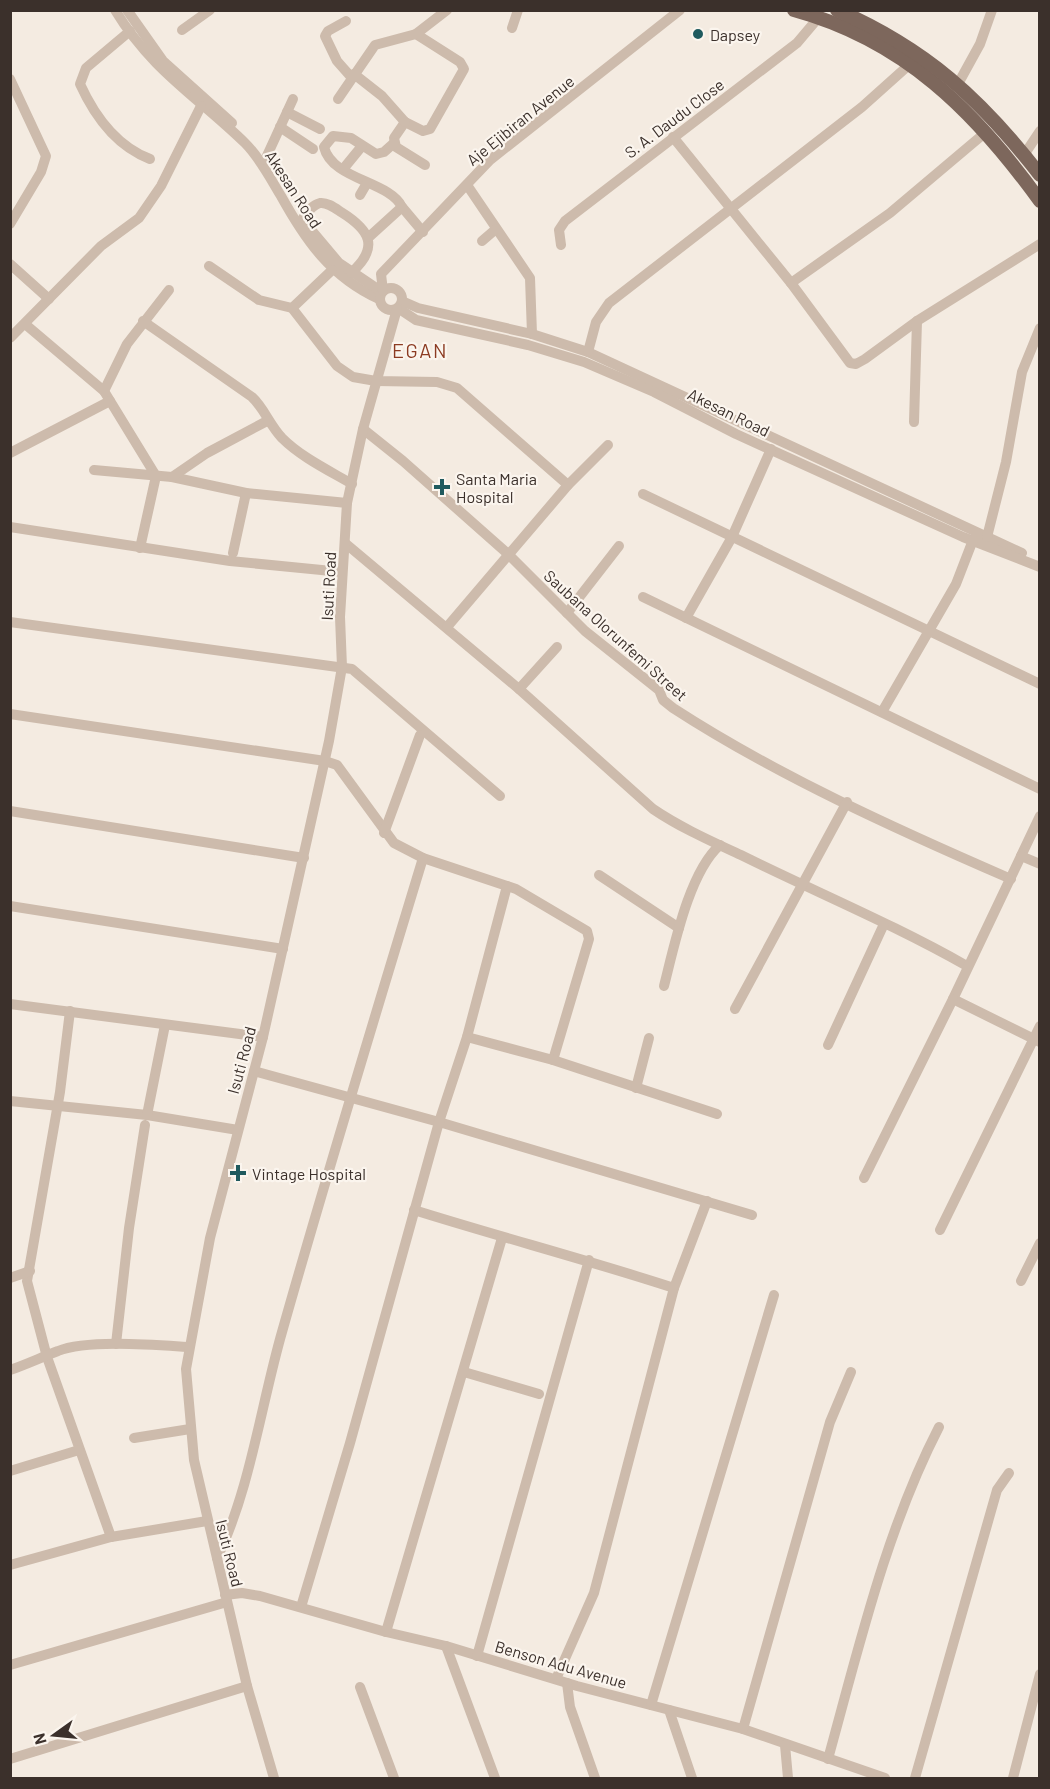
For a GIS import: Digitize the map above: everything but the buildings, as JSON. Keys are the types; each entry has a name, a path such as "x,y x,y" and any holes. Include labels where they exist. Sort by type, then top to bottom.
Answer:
{"main road":[{"path":"794,10 819,17 868,39 909,64 952,97 986,132 1040,201"},
{"path":"837,10 894,38 958,84 1040,175"}],"street":[{"name":"Akesan Road","path":"116,10 130,31 201,106 247,144 268,172 308,239 332,270 366,288 383,292"},
{"name":"Akesan Road","path":"127,10 160,63 206,98 265,160 303,218 339,263 366,288"},
{"path":"182,30 210,10"},
{"path":"338,99 375,45 416,34 447,10"},
{"path":"512,28 518,10"},
{"name":"Aje Ejibiran Avenue","path":"383,292 381,274 467,184 514,141 680,10"},
{"path":"958,84 974,55 992,10"},
{"name":"S. A. Daudu Close","path":"561,245 559,230 565,220 797,43 819,17"},
{"path":"346,21 328,31 325,36 338,61 353,76 382,96 405,122 423,131 430,129 464,69 460,62 416,34"},
{"path":"130,31 86,68 80,84 115,138 135,153 150,159"},
{"path":"588,352 596,322 609,303 862,107 909,64"},
{"path":"10,79 46,156 41,172 10,224"},
{"path":"265,160 293,99"},
{"path":"10,338 101,246 139,218 161,186 201,106"},
{"path":"287,112 320,129"},
{"path":"405,122 394,138 394,143 381,154 362,146 351,138 339,136 333,136 324,147 327,156 344,168 367,183 392,193 423,232"},
{"path":"280,127 314,149"},
{"path":"792,284 890,213 986,132"},
{"path":"1024,155 1040,132"},
{"path":"674,137 792,284 850,363 856,364 865,359 918,321 1040,244"},
{"path":"394,143 425,165"},
{"path":"344,168 362,146"},
{"path":"360,195 367,183"},
{"path":"467,184 531,282 532,334"},
{"path":"303,218 316,204 324,203 350,218 369,237"},
{"path":"351,273 363,262 368,249 369,237 402,207"},
{"path":"482,241 496,229"},
{"path":"10,264 49,299"},
{"path":"209,266 259,300 292,308 344,372 353,377 376,381 438,382 457,388 568,485"},
{"path":"292,308 332,270"},
{"path":"397,289 396,307 381,306 383,292 397,289"},
{"path":"104,391 123,352 143,321 169,290"},
{"name":"Akesan Road","path":"396,307 418,308 532,334 588,352 1040,560"},
{"name":"Akesan Road","path":"396,307 416,320 528,345 584,362 654,392 771,449 973,540 1040,567"},
{"name":"Isuti Road","path":"274,1779 247,1686 207,1521 190,1429 186,1369 210,1238 263,1037 324,761 342,667 342,572 347,503 363,429 396,307"},
{"path":"416,320 418,308"},
{"path":"143,321 252,397 262,409 267,421 298,451 352,483"},
{"path":"914,422 918,321"},
{"path":"25,324 104,391 156,476 140,548"},
{"path":"987,537 1006,462 1022,372 1040,328"},
{"path":"10,453 110,401"},
{"path":"172,477 207,453 267,421"},
{"name":"Saubana Olorunfemi Street","path":"363,429 403,460 508,554 567,613 658,690 663,700 673,708 715,736 926,842 1011,879"},
{"path":"447,627 568,485 608,445"},
{"path":"686,618 732,537 771,449"},
{"path":"94,470 172,477 246,493 347,503"},
{"path":"233,553 246,493"},
{"path":"643,494 1040,684"},
{"path":"10,527 230,561 342,572"},
{"path":"882,712 956,584 973,540"},
{"path":"345,543 519,689 653,809 720,845 904,932 967,966"},
{"path":"567,613 619,546"},
{"path":"643,597 1040,789"},
{"path":"10,622 311,665 342,667 358,673 500,796"},
{"path":"519,689 557,648"},
{"path":"10,714 324,761 344,771 384,833 394,843 423,858 507,886 587,932 589,939 553,1060"},
{"path":"384,833 420,735"},
{"path":"735,1009 847,802"},
{"path":"10,811 304,858"},
{"path":"864,1178 954,999 967,966 1040,816"},
{"path":"664,986 681,917 706,861 720,845"},
{"path":"1021,856 1040,864"},
{"path":"217,1558 231,1530 270,1372 423,858"},
{"path":"598,875 679,928"},
{"path":"301,1607 350,1443 439,1122 467,1038 507,886"},
{"path":"10,906 283,950"},
{"path":"828,1045 884,924"},
{"path":"954,999 1036,1040"},
{"path":"10,1004 263,1037"},
{"path":"70,1011 57,1106 27,1281 28,1292 47,1357 111,1536"},
{"path":"116,1344 129,1228 146,1120 165,1025"},
{"path":"940,1230 1036,1040 1040,1026"},
{"path":"467,1038 553,1060 717,1114"},
{"path":"636,1088 649,1038"},
{"path":"254,1071 439,1122 752,1215"},
{"path":"10,1101 238,1130"},
{"path":"595,1779 561,1681 594,1593 674,1288 707,1201"},
{"path":"414,1210 502,1238 590,1260 674,1288"},
{"path":"386,1632 502,1238"},
{"path":"1021,1281 1040,1243"},
{"path":"477,1656 590,1260"},
{"path":"10,1278 30,1271"},
{"path":"651,1705 774,1295"},
{"path":"10,1370 65,1349 116,1344 189,1347"},
{"path":"464,1372 539,1394"},
{"path":"743,1728 830,1422 851,1372"},
{"path":"828,1759 870,1609 918,1468 939,1427"},
{"path":"134,1438 190,1429"},
{"path":"10,1471 80,1450"},
{"path":"915,1779 997,1491 1009,1473"},
{"path":"10,1565 111,1536 207,1521"},
{"name":"Benson Adu Avenue","path":"10,1665 242,1593 446,1646 561,1681 743,1728 865,1775 885,1779"},
{"path":"446,1646 495,1779"},
{"path":"1013,1779 1040,1674"},
{"path":"10,1759 247,1686"},
{"path":"360,1687 394,1779"},
{"path":"669,1710 692,1779"},
{"path":"785,1745 788,1779"}],"place":[{"name":"Dapsey","path":"698,34"},
{"name":"Santa Maria Hospital","path":"442,487"},
{"name":"Vintage Hospital","path":"238,1173"}],"district":[{"name":"EGAN","path":"420,350"}]}
